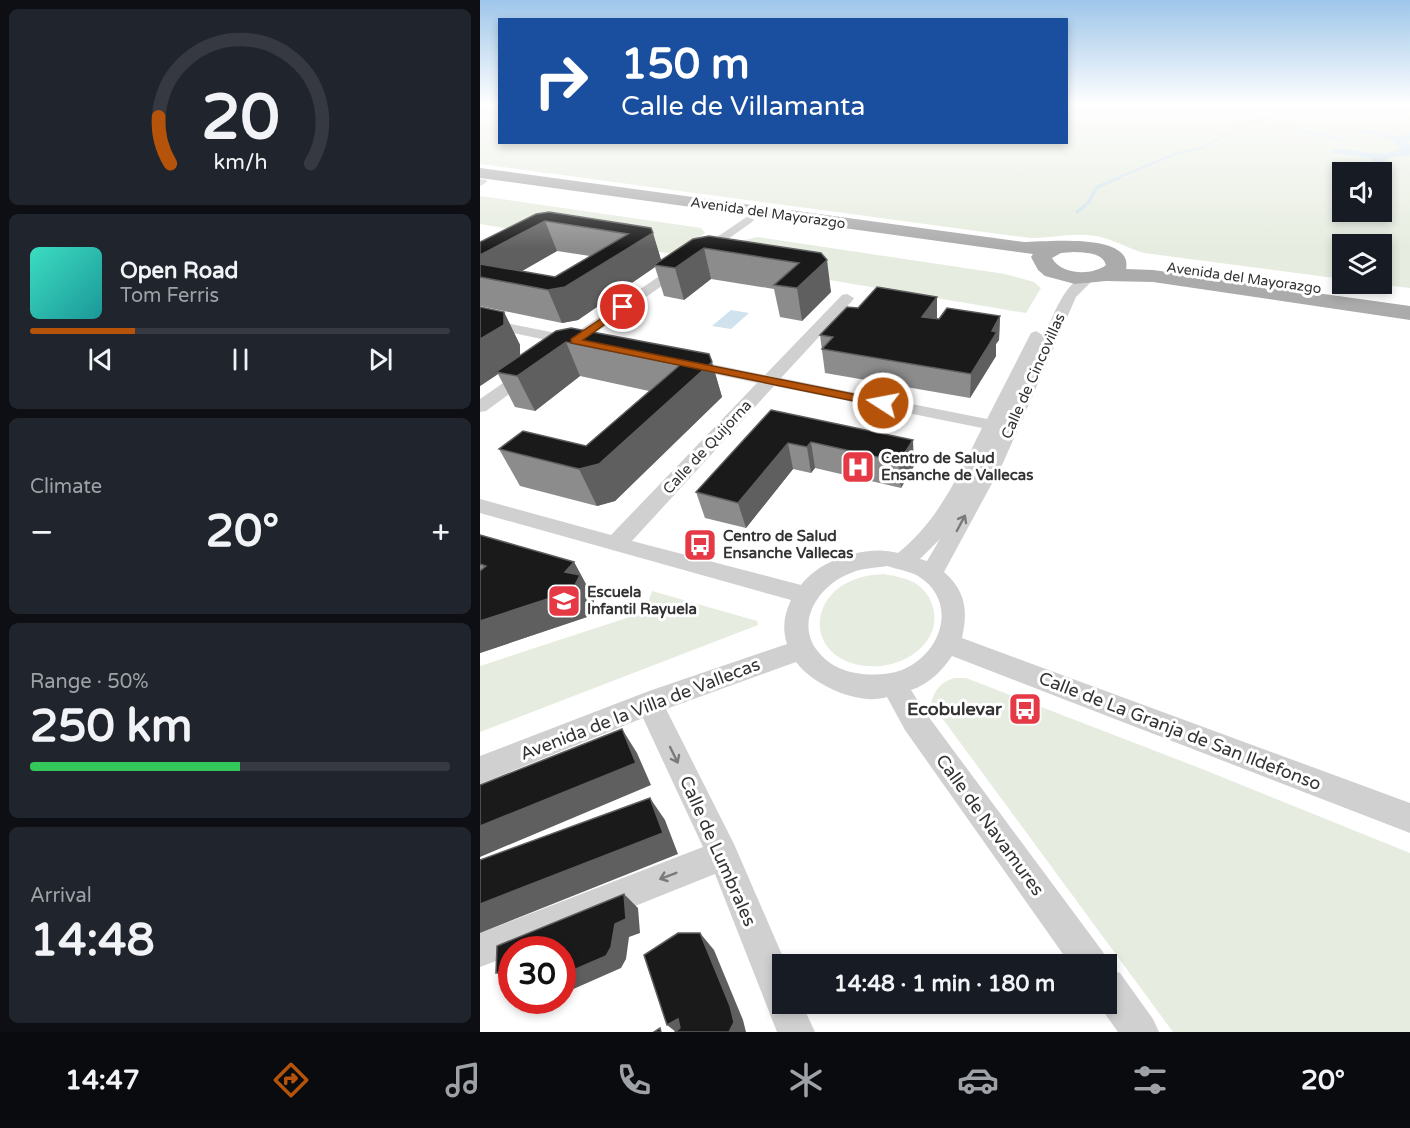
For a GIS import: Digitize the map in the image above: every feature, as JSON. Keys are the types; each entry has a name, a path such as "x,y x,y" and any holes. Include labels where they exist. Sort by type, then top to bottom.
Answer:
{"main road":[{"name":"Avenida del Mayorazgo","path":"480,180 1019,258 1054,272 1103,270 1141,264 1410,301"},
{"name":"Avenida del Mayorazgo","path":"480,180 1024,248 1086,246 1097,249 1103,270"},
{"path":"1054,272 1042,263 1041,257 1045,252 1057,248"},
{"name":"Avenida del Mayorazgo","path":"1103,270 1410,313"}],"street":[{"path":"557,354 748,220"},
{"name":"Calle de Cincovillas","path":"932,573 993,464 1070,295 1103,270"},
{"name":"Calle de Cincovillas","path":"904,561 925,543 951,506 1062,280 1054,272"},
{"name":"Calle de Quijorna","path":"616,544 847,298"},
{"path":"480,322 594,345"},
{"path":"670,360 992,425"},
{"path":"480,408 539,366"},
{"path":"480,506 754,583 807,595"},
{"path":"887,558 904,561 932,573 945,586 953,601 956,619 950,644 926,670 894,684 875,687 852,685 830,677 810,663 800,650 796,621 807,595 819,580 849,564 887,558"},
{"name":"Calle de La Granja de San Ildefonso","path":"950,644 1410,818"},
{"name":"Avenida de la Villa de Vallecas","path":"480,770 649,703 800,650"},
{"name":"Calle de Navamures","path":"894,684 915,721 1084,954"},
{"name":"Calle de Lumbrales","path":"649,703 723,855 772,973"},
{"path":"480,950 723,855"},
{"path":"1117,1000 1140,1032"},
{"name":"Calle de Lumbrales","path":"789,1014 796,1032"}],"shaded area":[{"path":"480,152 1410,152 1410,288 1392,286 1392,234 1332,234 1332,278 1144,253 1096,236 1030,238 480,164"},
{"path":"480,196 701,228 705,233 673,254 480,224"},
{"path":"757,237 1005,274 1034,282 1041,288 1026,313 715,261 744,240"},
{"path":"883,574 910,581 924,591 929,597 934,612 933,627 926,642 906,659 880,666 853,664 841,659 824,642 820,631 822,611 826,602 841,586 859,578"},
{"path":"652,591 757,621 758,625 480,732 480,666 645,612"},
{"path":"954,678 966,678 1197,767 1410,853 1410,1032 1173,1032 931,703 934,694 945,682"}],"water":[{"path":"1332,152 1367,152 1410,152 1410,155 1388,158 1385,162 1373,162 1371,158"},
{"path":"731,310 749,313 731,329 712,326"}],"building":[{"path":"549,212 651,228 653,233 565,287 548,290 480,277 480,264 555,277 628,234 545,221 480,255 480,242 536,214"},
{"path":"709,236 821,253 827,260 797,288 774,285 799,263 704,248 675,268 654,265 693,239"},
{"path":"877,287 937,297 922,317 939,319 947,308 1000,316 992,331 997,332 971,374 822,349 833,337 820,335 847,307 858,308"},
{"path":"480,307 504,312 504,325 480,339"},
{"path":"571,328 709,354 712,362 599,464 579,469 499,449 523,431 586,446 680,365 566,342 517,376 496,372 556,331"},
{"path":"771,410 913,440 899,462 811,442 807,447 788,443 738,503 696,492"},
{"path":"480,535 574,562 565,572 580,575 572,591 480,621 480,571 486,566 480,564"},
{"path":"622,729 636,763 480,826 480,785"},
{"path":"650,798 663,833 480,904 480,860"},
{"path":"624,894 626,919 615,924 611,947 606,956 576,969 576,936 521,936"},
{"path":"678,933 700,933 730,1006 734,1022 729,1032 675,1032 680,1028 678,1019 667,1025 644,955"},
{"path":"497,946 498,972 496,973"}],"waterway":[{"path":"1115,179 1183,152"},
{"path":"1077,212 1088,203 1097,187 1119,178"}],"place":[{"name":"Centro de Salud Ensanche de Vallecas","path":"858,467"},
{"name":"Centro de Salud Ensanche Vallecas","path":"700,545"},
{"name":"Escuela Infantil Rayuela","path":"564,601"},
{"name":"Ecobulevar","path":"1025,709"}],"route":[{"path":"623,307 575,341 883,403"}]}
